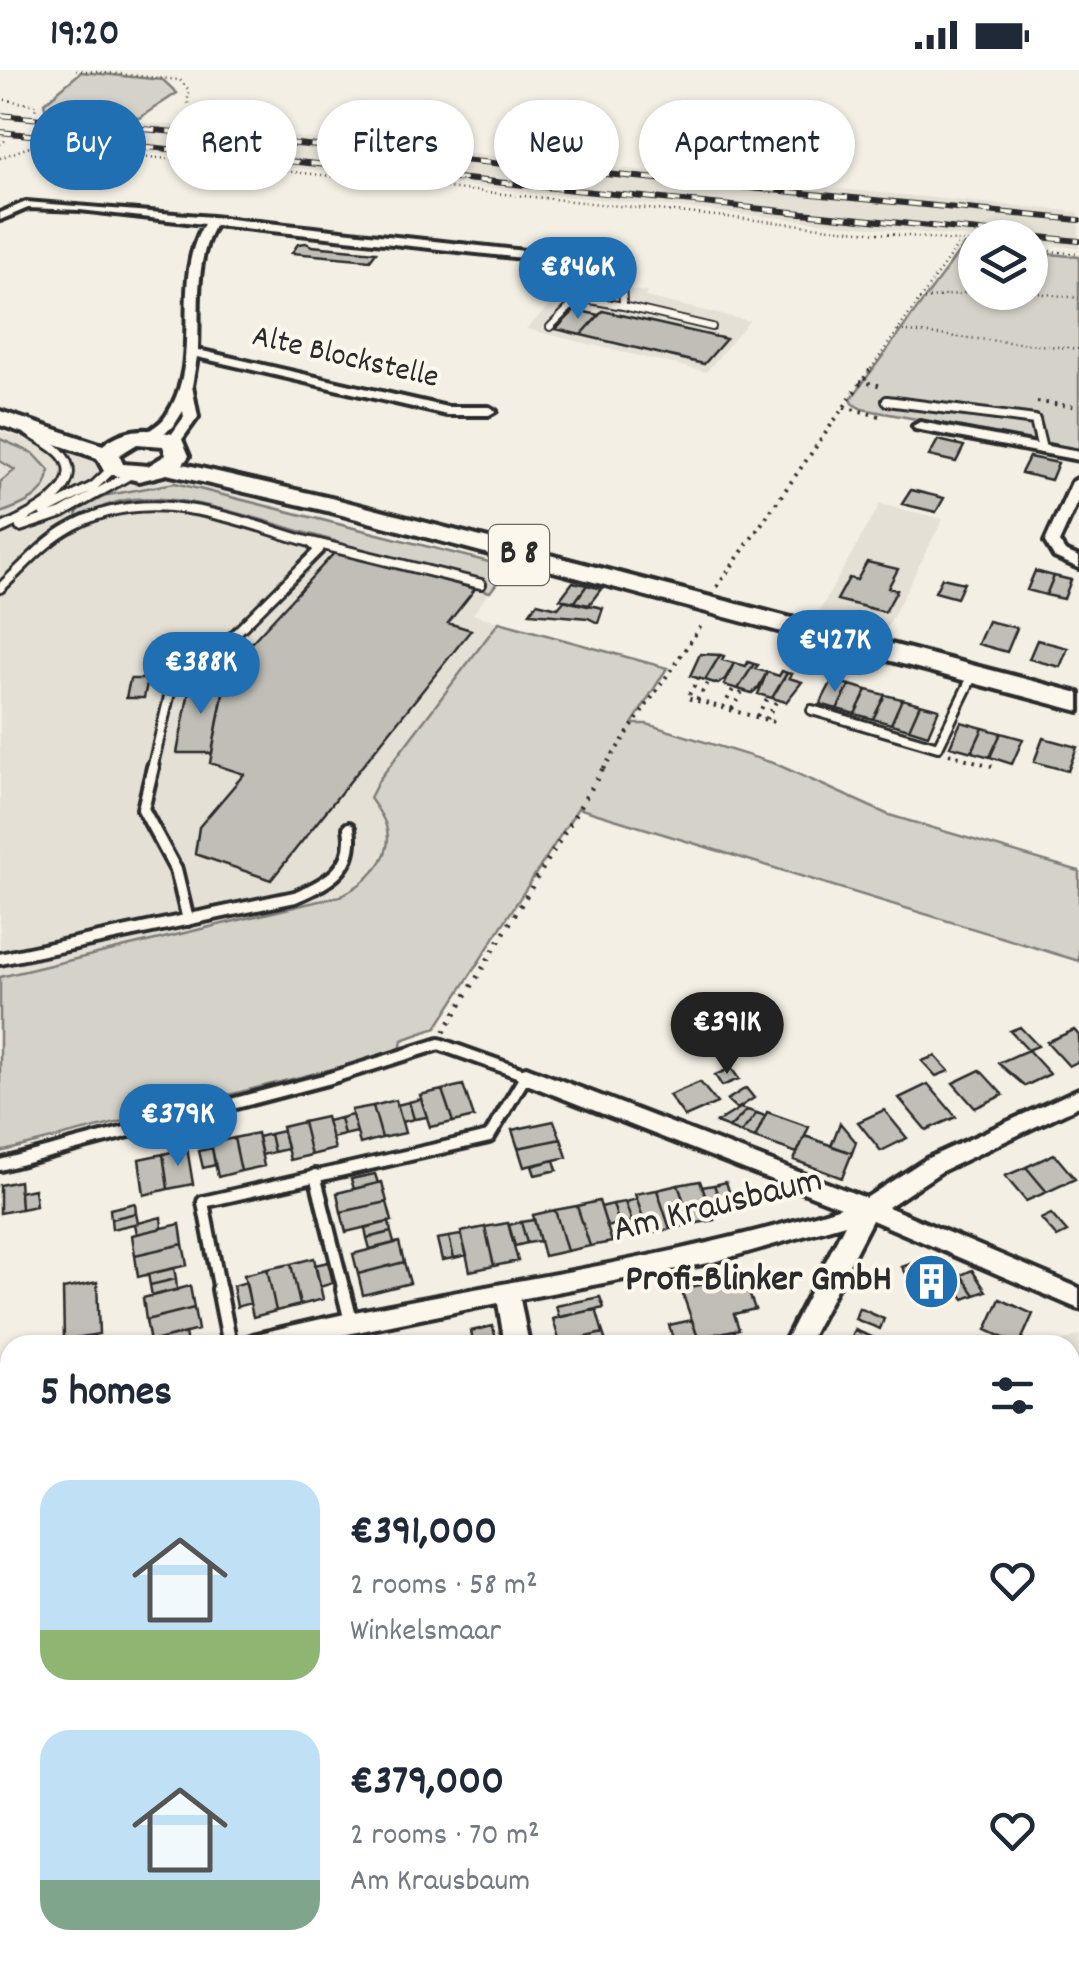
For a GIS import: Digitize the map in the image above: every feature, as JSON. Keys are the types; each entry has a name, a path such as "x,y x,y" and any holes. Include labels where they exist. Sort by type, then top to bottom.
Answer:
{"main road":[{"name":"B 8","path":"6,420 118,459 172,455"},
{"name":"B 8","path":"118,459 148,436 172,455 332,505 1079,702"}],"street":[{"path":"0,218 16,208 40,203 590,262 622,275"},
{"path":"148,436 172,422 186,387 200,242 212,220"},
{"name":"Alte Blockstelle","path":"190,352 447,411 488,411"},
{"path":"172,455 191,417 186,387"},
{"path":"920,426 1079,456"},
{"path":"1079,482 1052,542 1059,554 1079,562"},
{"path":"526,1075 868,1208 1079,1299"},
{"name":"Am Krausbaum","path":"296,1335 724,1248 868,1208 917,1174 1079,1096"},
{"path":"800,1335 868,1208"},
{"path":"508,1294 515,1335"}],"lane":[{"path":"622,275 623,306"},
{"path":"550,326 579,298 712,327"},
{"path":"887,401 1034,420 1042,449"},
{"path":"6,420 64,457 68,469 58,494 26,518"},
{"path":"0,530 62,513 118,459"},
{"path":"0,530 76,497 118,459"},
{"path":"0,588 62,532 112,508 152,502 482,584"},
{"path":"62,513 62,532"},
{"path":"188,920 176,870 143,809 176,666 214,655 319,550 310,542"},
{"path":"812,710 938,747 974,675"},
{"path":"0,959 269,904 317,888 346,867 354,844 349,828"},
{"path":"0,1164 327,1078 439,1044 526,1075 489,1137 202,1202 228,1335"},
{"path":"315,1175 351,1322"}],"path":[{"path":"76,70 180,80 188,89 188,100"},
{"path":"0,99 30,104"},
{"path":"0,144 6,140"},
{"path":"0,158 34,145 958,242"},
{"path":"439,1044 586,792 672,670 710,604 958,245"},
{"path":"1048,251 1079,254"},
{"path":"919,300 958,294"},
{"path":"1048,294 1079,298"},
{"path":"897,331 1079,350"},
{"path":"700,678 688,698 774,722"},
{"path":"697,700 709,681"},
{"path":"722,707 734,688"},
{"path":"732,710 743,690"},
{"path":"756,717 768,697"},
{"path":"765,720 777,700"},
{"path":"938,747 994,767"}],"shaded area":[{"path":"81,72 163,80 177,93 146,113 146,100 48,100"},
{"path":"146,123 166,125 166,155 146,153"},
{"path":"297,137 317,139 317,171 297,169"},
{"path":"474,154 494,156 494,189 474,187"},
{"path":"619,168 639,170 639,190 849,190 1079,212 1079,248 1048,245 1048,220 958,220 958,236 506,190 619,190"},
{"path":"958,253 958,310 1048,310 1048,254 1079,257 1079,449 862,409 851,399"},
{"path":"582,274 604,286 647,292 645,297 749,321 706,372 526,329"},
{"path":"0,432 509,567 473,614 499,622 379,780 370,798 387,826 387,845 374,873 340,896 0,977"},
{"path":"0,439 33,453 49,470 39,493 0,513 0,482 15,470 0,461"},
{"path":"175,483 509,567 490,592 337,550 335,541 175,500 126,500 75,520 78,510 108,495"},
{"path":"880,504 943,519 884,634 816,617"},
{"path":"499,622 667,668 632,724 647,724 776,764 889,815 1079,871 1079,961 578,808 436,1028 402,1040 400,1052 0,1152 0,977 340,896 359,884 376,869 387,849 385,823 370,798 379,780"}],"building":[{"path":"298,244 376,252 370,260 292,253"},
{"path":"575,310 599,315 581,335 556,329"},
{"path":"603,311 726,339 704,364 581,335"},
{"path":"938,440 964,446 956,462 929,456"},
{"path":"1029,457 1058,463 1051,480 1021,473"},
{"path":"911,490 944,498 936,512 902,504"},
{"path":"337,550 475,589 448,623 471,630 271,880 195,854 199,827 244,774 210,763 228,668"},
{"path":"867,562 898,569 888,588 897,590 885,612 837,600 849,578 857,580"},
{"path":"1035,571 1054,576 1046,595 1027,590"},
{"path":"1054,576 1071,580 1064,599 1046,595"},
{"path":"942,578 964,583 957,598 935,592"},
{"path":"573,582 587,585 574,603 560,599"},
{"path":"587,585 601,589 588,606 574,603"},
{"path":"565,600 603,608 598,623 588,618 530,613 537,603 558,608"},
{"path":"988,621 1017,628 1007,652 978,644"},
{"path":"1037,640 1068,648 1060,667 1029,659"},
{"path":"700,654 720,655 705,680 690,676"},
{"path":"720,655 724,656 722,660 734,663 725,679 718,684 705,680"},
{"path":"748,662 754,664 738,689 724,685 734,663 746,666"},
{"path":"754,664 758,665 755,669 767,672 758,688 752,693 738,689"},
{"path":"782,671 787,673 772,698 758,694 767,672 779,676"},
{"path":"787,673 792,674 789,678 802,682 786,702 772,698"},
{"path":"130,679 148,679 144,698 126,698"},
{"path":"191,681 225,681 212,753 177,753"},
{"path":"832,681 850,685 837,709 820,704"},
{"path":"850,685 867,690 855,714 837,709"},
{"path":"867,690 885,695 873,719 855,714"},
{"path":"885,695 902,699 891,724 873,719"},
{"path":"902,699 920,704 909,729 891,724"},
{"path":"920,704 939,709 928,735 909,729"},
{"path":"961,722 983,728 972,752 950,746"},
{"path":"983,728 1001,733 990,757 972,752"},
{"path":"1001,733 1023,739 1012,764 990,757"},
{"path":"1043,738 1077,747 1068,771 1034,762"},
{"path":"1020,1027 1038,1046 1028,1050 1010,1031"},
{"path":"1074,1030 1079,1035 1079,1061 1069,1066 1047,1042"},
{"path":"1028,1050 1050,1074 1025,1086 998,1063"},
{"path":"935,1056 949,1071 936,1076 922,1061"},
{"path":"731,1068 739,1079 722,1086 715,1075"},
{"path":"980,1070 1003,1095 975,1108 953,1083"},
{"path":"700,1082 717,1103 685,1117 669,1095"},
{"path":"928,1084 956,1117 926,1130 899,1098"},
{"path":"463,1085 474,1117 453,1122 442,1090"},
{"path":"746,1088 754,1098 737,1109 727,1100"},
{"path":"442,1090 453,1122 430,1127 420,1095"},
{"path":"421,1099 427,1117 414,1119 409,1102"},
{"path":"396,1100 405,1133 382,1138 373,1106"},
{"path":"409,1102 414,1119 402,1122 397,1105"},
{"path":"373,1106 382,1138 360,1144 351,1110"},
{"path":"740,1108 747,1110 729,1128 716,1123"},
{"path":"747,1110 757,1113 741,1133 729,1128"},
{"path":"884,1110 907,1138 881,1151 858,1122"},
{"path":"767,1112 809,1127 797,1153 755,1138"},
{"path":"757,1113 765,1116 755,1138 741,1133"},
{"path":"352,1115 357,1132 344,1135 340,1118"},
{"path":"326,1117 335,1149 311,1155 303,1122"},
{"path":"340,1118 344,1135 332,1138 327,1121"},
{"path":"554,1121 561,1139 518,1148 512,1130"},
{"path":"303,1122 311,1155 290,1160 282,1127"},
{"path":"840,1123 856,1142 852,1153 831,1146"},
{"path":"283,1131 287,1149 274,1152 270,1134"},
{"path":"257,1133 264,1166 241,1171 234,1138"},
{"path":"270,1134 274,1152 262,1155 258,1137"},
{"path":"805,1136 852,1153 842,1178 794,1160"},
{"path":"234,1138 241,1171 218,1177 211,1143"},
{"path":"561,1139 567,1157 524,1167 518,1148"},
{"path":"187,1148 193,1184 168,1189 163,1154"},
{"path":"212,1148 215,1165 203,1168 199,1151"},
{"path":"163,1154 168,1189 144,1195 139,1159"},
{"path":"1054,1154 1075,1179 1047,1192 1026,1167"},
{"path":"554,1160 557,1170 535,1175 532,1166"},
{"path":"1026,1167 1047,1192 1026,1201 1005,1176"},
{"path":"375,1174 378,1183 354,1189 351,1179"},
{"path":"19,1181 21,1209 0,1213 0,1185"},
{"path":"700,1181 714,1220 692,1224 678,1185"},
{"path":"382,1182 387,1202 341,1212 337,1193"},
{"path":"726,1182 733,1203 722,1205 714,1185"},
{"path":"678,1185 692,1224 670,1229 657,1190"},
{"path":"714,1185 722,1205 710,1208 702,1187"},
{"path":"34,1189 36,1206 21,1209 20,1192"},
{"path":"657,1190 670,1229 648,1233 635,1194"},
{"path":"637,1199 643,1219 632,1222 625,1202"},
{"path":"599,1201 612,1242 590,1246 577,1206"},
{"path":"387,1202 392,1221 346,1232 341,1212"},
{"path":"625,1202 632,1222 619,1224 613,1204"},
{"path":"135,1203 136,1213 111,1219 110,1209"},
{"path":"613,1204 619,1224 607,1227 601,1207"},
{"path":"577,1206 590,1246 567,1251 555,1210"},
{"path":"555,1210 567,1251 544,1256 533,1215"},
{"path":"136,1213 138,1223 112,1229 111,1219"},
{"path":"1051,1214 1067,1232 1057,1237 1041,1219"},
{"path":"161,1217 162,1228 137,1234 135,1224"},
{"path":"534,1220 540,1241 527,1243 521,1222"},
{"path":"389,1222 391,1232 367,1238 365,1228"},
{"path":"521,1222 527,1243 515,1246 509,1225"},
{"path":"508,1223 518,1261 494,1266 485,1227"},
{"path":"180,1224 183,1244 135,1255 132,1235"},
{"path":"485,1227 494,1266 470,1271 461,1232"},
{"path":"391,1232 394,1243 370,1249 367,1238"},
{"path":"461,1235 467,1255 454,1258 449,1237"},
{"path":"449,1237 454,1258 442,1260 437,1239"},
{"path":"399,1242 404,1262 358,1274 353,1254"},
{"path":"183,1244 187,1265 138,1277 135,1255"},
{"path":"314,1258 323,1299 300,1305 291,1264"},
{"name":"Profi-Blinker GmbH","path":"926,1258 941,1265 957,1289 923,1301 902,1267"},
{"path":"328,1262 333,1283 320,1287 315,1265"},
{"path":"404,1262 410,1283 363,1295 358,1274"},
{"path":"291,1264 300,1305 276,1311 267,1269"},
{"path":"174,1268 176,1279 150,1285 148,1274"},
{"path":"267,1269 276,1311 253,1317 244,1275"},
{"path":"972,1270 986,1291 975,1295 961,1275"},
{"path":"758,1273 764,1290 749,1293 755,1309 734,1314 739,1329 697,1335 681,1289"},
{"path":"961,1275 975,1295 964,1299 950,1279"},
{"path":"176,1279 177,1290 152,1296 150,1285"},
{"path":"97,1282 99,1334 64,1335 63,1289"},
{"path":"246,1282 250,1303 237,1307 233,1286"},
{"path":"190,1286 194,1308 146,1320 143,1298"},
{"path":"600,1297 604,1308 559,1317 556,1306"},
{"path":"1000,1299 1033,1314 1024,1335 997,1335 986,1330"},
{"path":"194,1308 198,1330 149,1335 146,1320"},
{"path":"859,1308 884,1319 880,1329 855,1319"},
{"path":"596,1309 603,1333 558,1335 553,1319"},
{"path":"692,1320 697,1335 672,1335 669,1325"},
{"path":"493,1326 495,1335 472,1335 471,1331"}],"railway":[{"path":"0,115 1079,220"},
{"path":"0,132 1079,241"}],"place":[{"name":"Profi-Blinker GmbH","path":"931,1281"}]}
